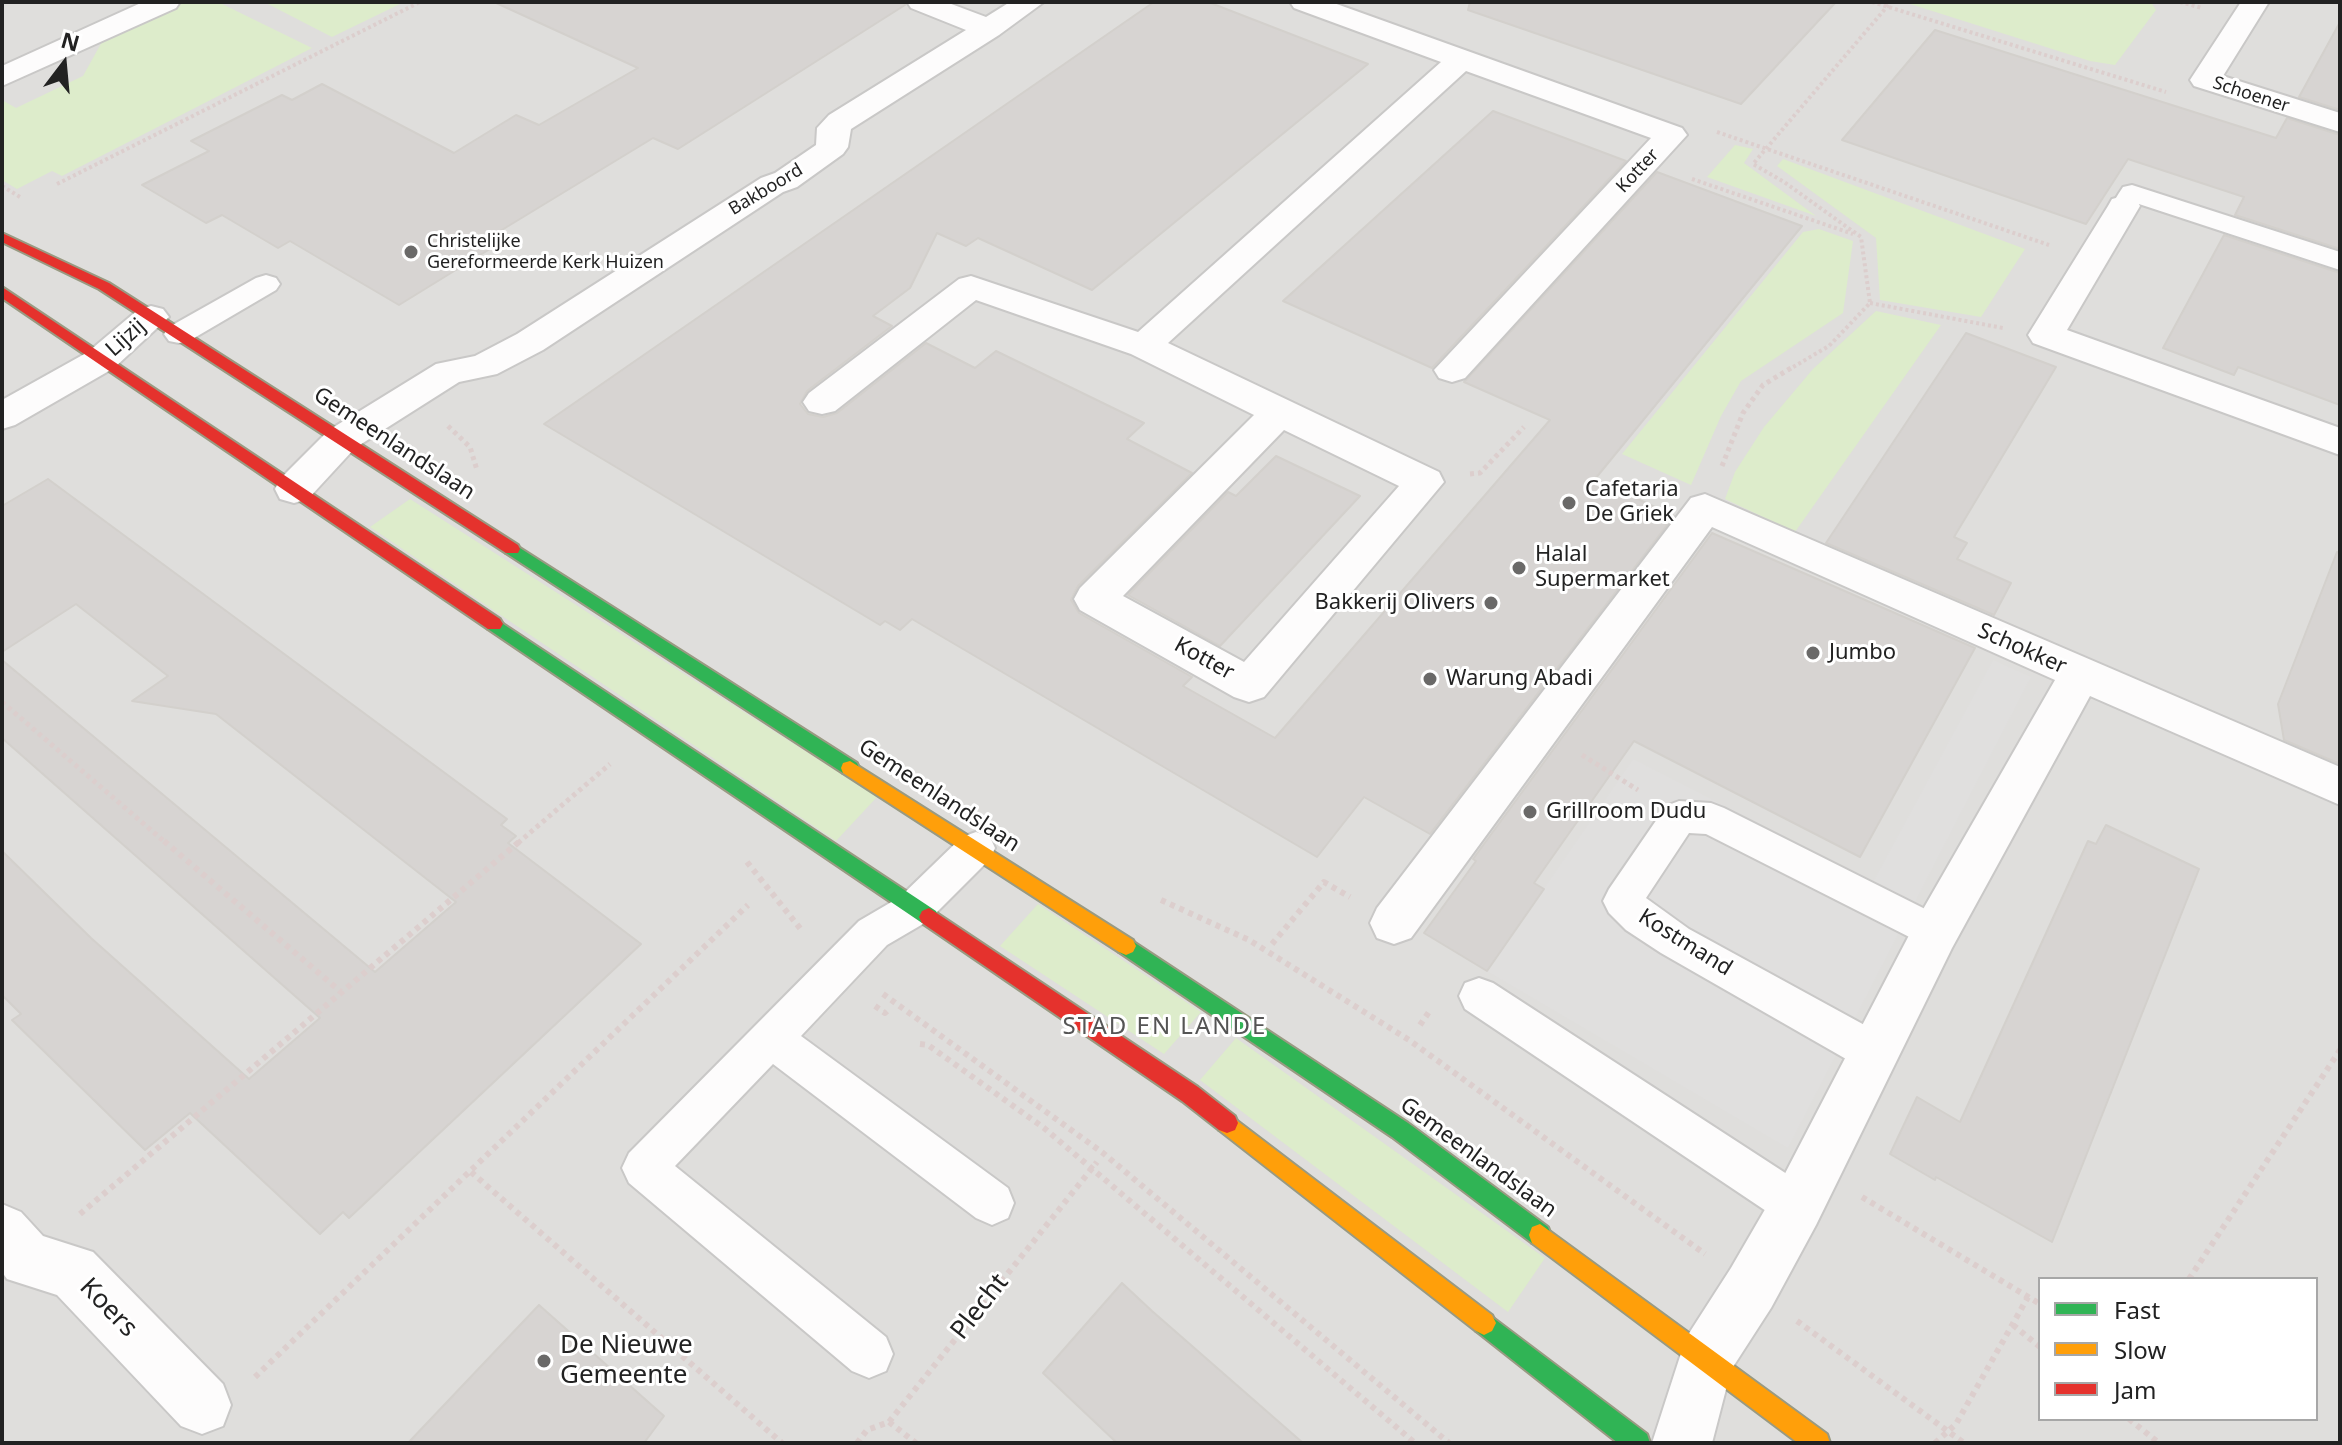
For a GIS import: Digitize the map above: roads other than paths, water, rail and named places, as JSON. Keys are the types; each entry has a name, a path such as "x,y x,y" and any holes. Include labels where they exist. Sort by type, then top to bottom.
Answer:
{"street":[{"path":"2,77 166,2"},
{"path":"921,2 989,29"},
{"name":"Bakboord","path":"294,489 356,448 475,388 484,366 538,338 772,185 786,180 819,159 832,147 833,128 840,122 1030,2"},
{"name":"Kotter","path":"1304,2 1671,135 1452,370"},
{"name":"Schoener","path":"2255,2 2205,80 2340,123"},
{"path":"1144,346 1460,60"},
{"path":"2124,206 2046,335 2340,442"},
{"name":"Gemeenlandslaan","path":"2,237 93,279 1248,1025 1400,1130 1818,1443"},
{"path":"822,402 971,287 1144,346 1279,412"},
{"path":"2,291 1190,1094 1638,1443"},
{"name":"Lijzij","path":"2,388 165,325"},
{"name":"Lijzij","path":"2,416 90,352"},
{"name":"Kotter","path":"1279,412 1425,482 1249,685 1095,599 1279,412"},
{"name":"Schokker","path":"1394,923 1705,508 2340,787"},
{"path":"1682,1443 1706,1358 1751,1288 1807,1188 1935,933 2080,674"},
{"name":"Koers","path":"14,1245 73,1272 202,1405"}],"lane":[{"path":"2124,206 2132,193 2340,261"},
{"path":"165,325 266,284"},
{"name":"Kostmand","path":"1875,1053 1675,941 1640,918 1623,901 1679,817 1711,819 1935,933"},
{"path":"869,1354 644,1168 873,933 914,909 976,848"},
{"path":"1479,996 1807,1188"},
{"path":"771,1038 992,1203"}],"place":[{"name":"Christelijke Gereformeerde Kerk Huizen","path":"411,252"},
{"name":"Cafetaria De Griek","path":"1569,503"},
{"name":"Halal Supermarket","path":"1519,568"},
{"name":"Bakkerij Olivers","path":"1491,603"},
{"name":"Jumbo","path":"1813,653"},
{"name":"Warung Abadi","path":"1430,679"},
{"name":"Grillroom Dudu","path":"1530,812"},
{"name":"De Nieuwe Gemeente","path":"544,1361"}],"district":[{"name":"STAD EN LANDE","path":"1165,1027"}]}
